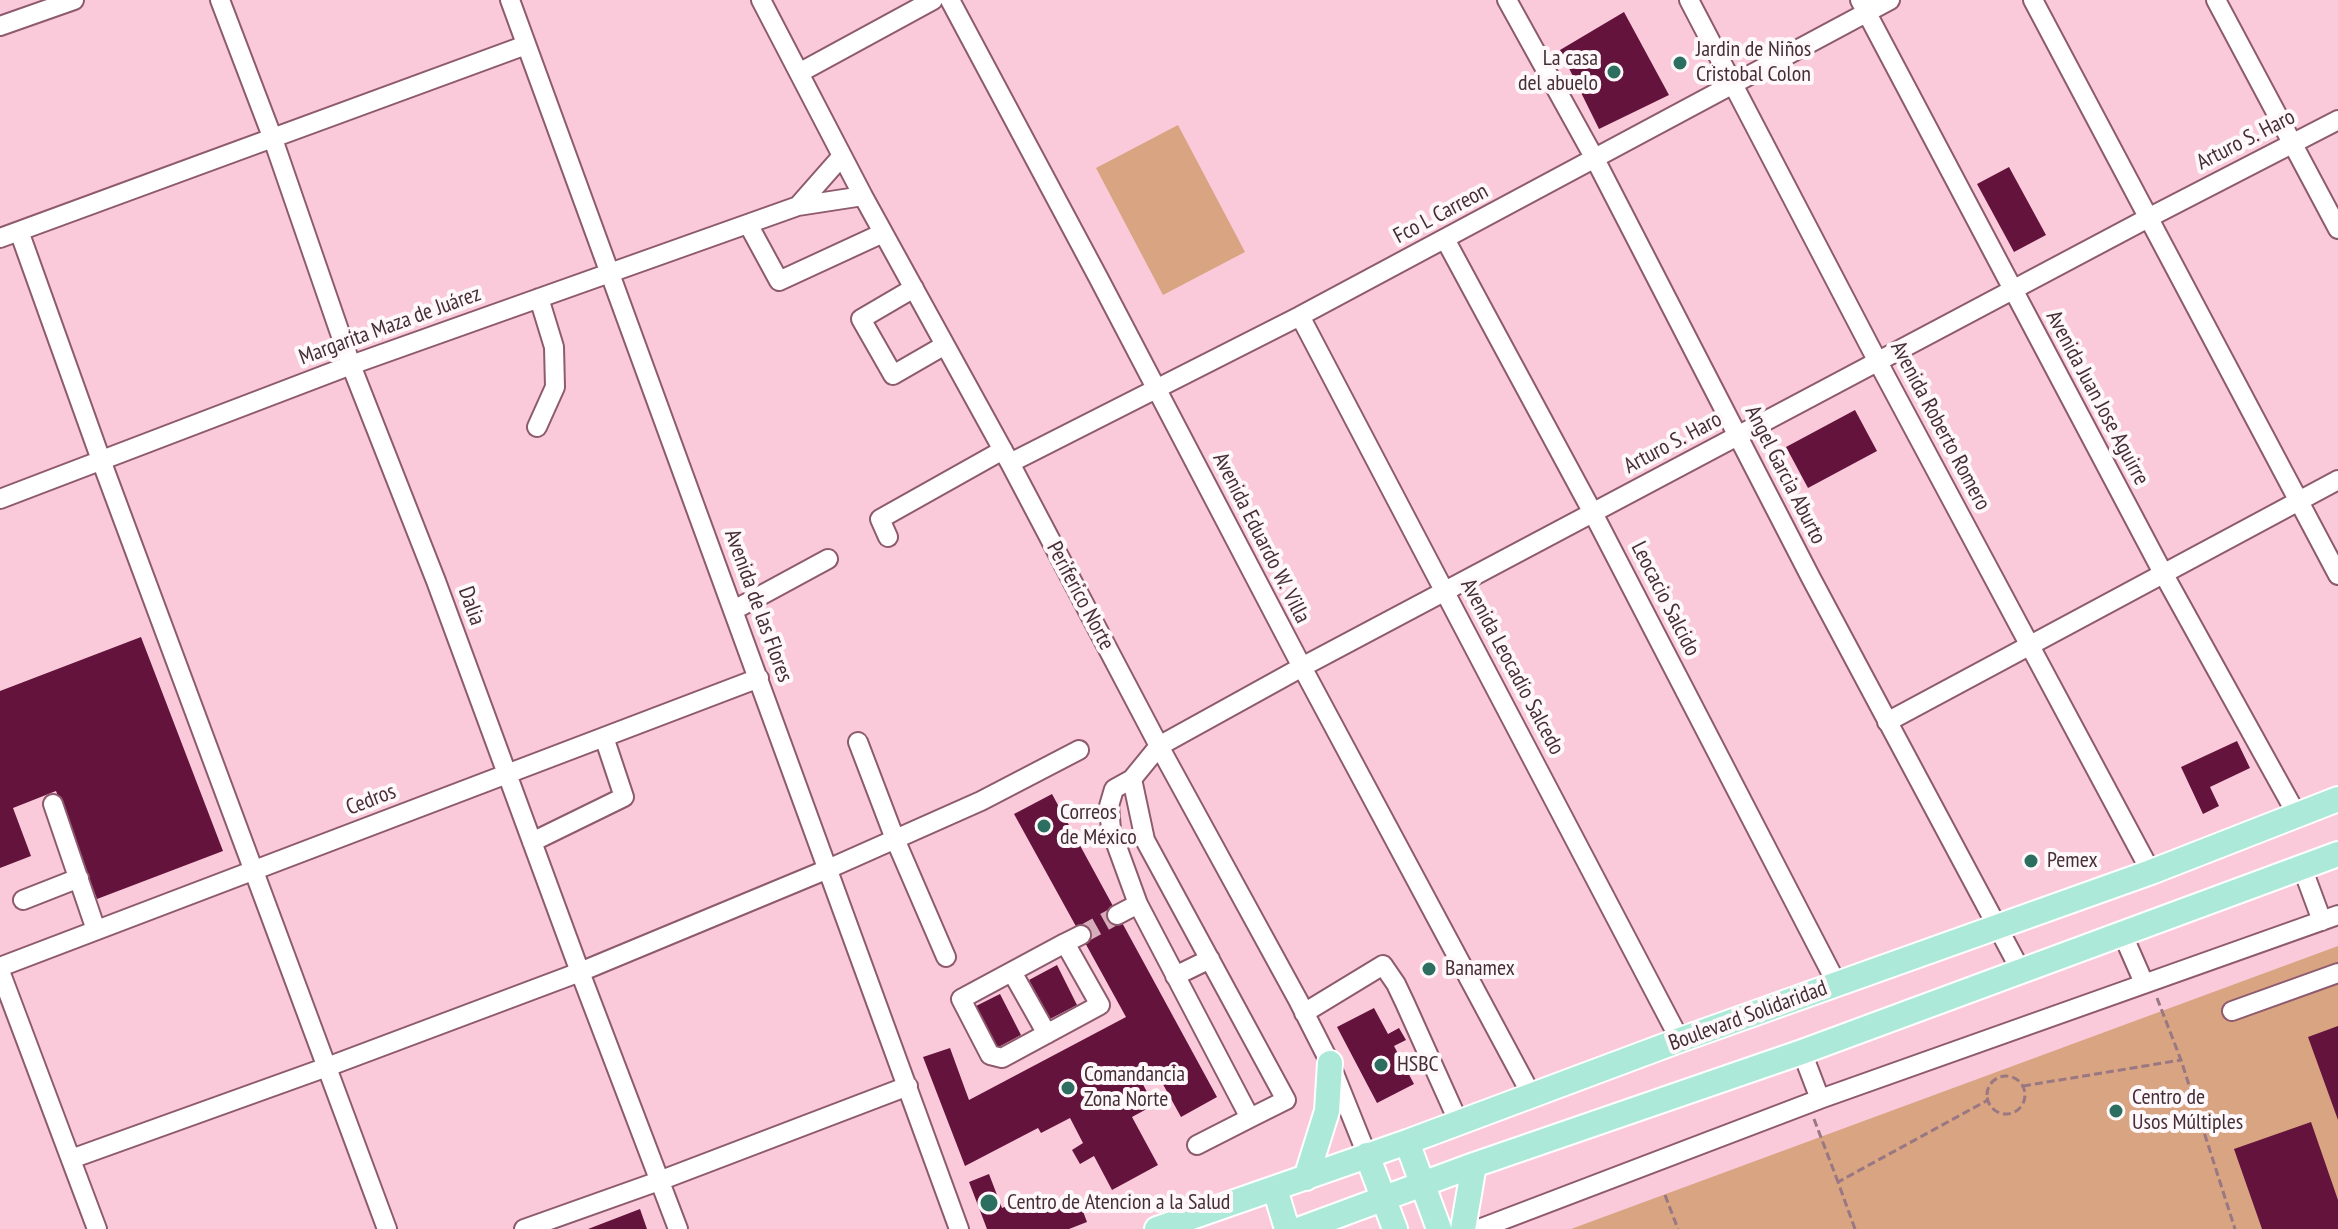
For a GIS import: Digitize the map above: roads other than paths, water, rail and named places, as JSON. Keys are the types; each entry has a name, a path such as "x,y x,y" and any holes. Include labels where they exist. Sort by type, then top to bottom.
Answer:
{"main road":[{"name":"Boulevard Solidaridad","path":"1157,1229 1407,1142 1680,1040 2151,872 2338,799"},
{"path":"1301,1229 1474,1165 1802,1052 2338,854"},
{"path":"1306,1178 1327,1111 1330,1063"},
{"path":"1407,1142 1439,1229"},
{"name":"Periferico Norte","path":"1367,1155 1395,1229"},
{"path":"1463,1229 1474,1165"},
{"path":"1275,1189 1287,1229"}],"street":[{"path":"0,26 45,4 74,0"},
{"name":"Dalia","path":"220,0 273,139 351,365 436,581 678,1229"},
{"name":"Avenida de las Flores","path":"510,0 959,1229"},
{"name":"Periferico Norte","path":"761,0 863,196 1304,1013 1330,1063 1367,1155"},
{"path":"799,73 933,0"},
{"name":"Avenida Eduardo W. Villa","path":"950,0 1532,1096"},
{"name":"Angel Garcia Aburto","path":"1507,0 1595,159 1887,722 2021,971"},
{"name":"Avenida Roberto Romero","path":"1689,0 1878,362 2151,872"},
{"name":"Fco L Carreon","path":"888,537 880,519 1006,456 1157,389 1300,316 1734,85 1863,6 1890,0"},
{"path":"2033,0 2338,575"},
{"path":"2216,0 2338,229"},
{"name":"Avenida Juan Jose Aguirre","path":"1863,6 2163,573 2297,815"},
{"path":"0,238 526,45"},
{"name":"Arturo S. Haro","path":"1159,746 1445,591 2338,120"},
{"name":"Margarita Maza de Juárez","path":"798,206 842,156"},
{"name":"Margarita Maza de Juárez","path":"0,499 351,365 798,206 863,196"},
{"path":"748,224 779,281 883,233"},
{"path":"19,231 387,1229"},
{"name":"Leocacio Salcido","path":"1445,239 1593,513 1837,984"},
{"path":"914,288 861,319 893,375 945,345"},
{"path":"537,427 555,387 554,347 539,298"},
{"name":"Avenida Leocadio Salcedo","path":"1300,316 1680,1040"},
{"path":"1887,722 2338,480"},
{"path":"734,610 828,559"},
{"name":"Cedros","path":"0,969 759,678"},
{"path":"532,842 624,797 604,737"},
{"path":"858,742 895,839 946,957"},
{"path":"1159,746 1132,779 1114,789 1109,806 1111,830 1138,904 1250,1118"},
{"path":"71,1159 580,972 828,869 981,801 1079,750"},
{"path":"1132,779 1145,840 1286,1100 1197,1145"},
{"path":"53,804 96,930"},
{"path":"1479,1229 1814,1101 2330,918 2302,867"},
{"path":"23,900 79,878"},
{"path":"1117,915 1138,904"},
{"path":"2123,935 2147,982"},
{"path":"1073,939 1100,1005 1002,1058 990,1055 961,999 1012,972 1073,939"},
{"path":"1175,976 1210,959"},
{"path":"1304,1013 1383,965 1396,984 1459,1123"},
{"path":"0,969 97,1229"},
{"path":"1012,972 1047,1034"},
{"path":"2232,1011 2338,973"},
{"path":"1802,1052 1814,1101"},
{"path":"524,1229 908,1086"}],"tunnel":[{"path":"1081,935 1117,915"}],"place":[{"name":"Jardin de Niños Cristobal Colon","path":"1680,63"},
{"name":"La casa del abuelo","path":"1614,72"},
{"name":"Correos de México","path":"1044,826"},
{"name":"Pemex","path":"2031,861"},
{"name":"Banamex","path":"1429,969"},
{"name":"HSBC","path":"1381,1065"},
{"name":"Comandancia Zona Norte","path":"1068,1088"},
{"name":"Centro de Usos Múltiples","path":"2116,1111"},
{"name":"Centro de Atencion a la Salud","path":"989,1203"}]}
